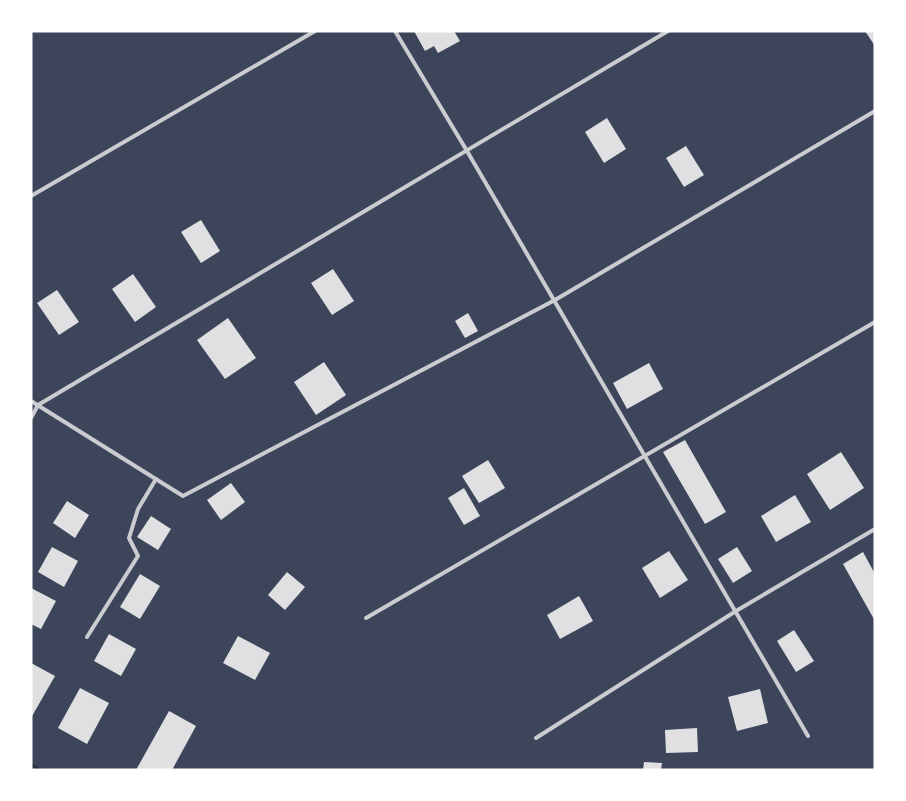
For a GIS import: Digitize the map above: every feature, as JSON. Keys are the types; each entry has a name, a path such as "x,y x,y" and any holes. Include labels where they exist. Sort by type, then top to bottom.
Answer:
{"lane":[{"path":"31,196 316,31"},
{"path":"395,31 555,300 808,736"},
{"path":"31,418 38,405 668,31"},
{"path":"31,401 183,496 555,300 875,111"},
{"path":"366,618 875,322"},
{"path":"86,637 138,556 129,538 138,509 156,479"},
{"path":"536,738 736,611 875,529"}],"shaded area":[{"path":"31,31 875,31 875,770 44,770 31,763"}],"building":[{"path":"414,31 454,31 460,41 438,53 434,46 425,51"},
{"path":"865,31 875,31 875,46"},
{"path":"607,118 626,149 604,163 585,132"},
{"path":"686,146 704,175 684,187 666,158"},
{"path":"201,220 220,251 201,263 181,232"},
{"path":"333,269 354,301 332,315 311,283"},
{"path":"133,274 156,307 135,322 112,289"},
{"path":"57,290 79,322 59,335 37,303"},
{"path":"468,313 478,331 465,338 455,321"},
{"path":"228,318 256,358 225,379 197,340"},
{"path":"324,362 346,395 316,415 294,382"},
{"path":"649,363 663,389 627,409 613,383"},
{"path":"685,440 726,512 705,524 663,452"},
{"path":"841,452 864,488 830,510 807,474"},
{"path":"488,460 505,488 479,503 462,476"},
{"path":"231,483 245,502 221,520 207,500"},
{"path":"464,488 480,516 464,525 448,498"},
{"path":"795,495 811,522 776,542 761,516"},
{"path":"67,501 89,515 75,538 53,523"},
{"path":"151,516 171,529 158,550 137,537"},
{"path":"52,547 78,561 64,587 38,572"},
{"path":"737,547 752,571 733,583 718,559"},
{"path":"669,551 688,580 660,598 642,568"},
{"path":"863,552 875,574 875,621 843,564"},
{"path":"287,572 305,587 285,610 268,595"},
{"path":"140,574 160,586 140,619 120,607"},
{"path":"31,588 56,601 41,629 31,624"},
{"path":"579,596 593,621 560,639 547,615"},
{"path":"794,630 814,661 796,672 777,641"},
{"path":"109,634 136,649 121,676 94,661"},
{"path":"238,636 270,653 255,680 223,663"},
{"path":"31,663 55,676 31,718"},
{"path":"80,688 109,703 87,744 58,728"},
{"path":"760,689 768,723 737,731 728,697"},
{"path":"169,711 196,726 172,770 136,770"},
{"path":"697,728 698,752 666,753 665,730"},
{"path":"644,762 662,763 661,770 643,770"}]}
